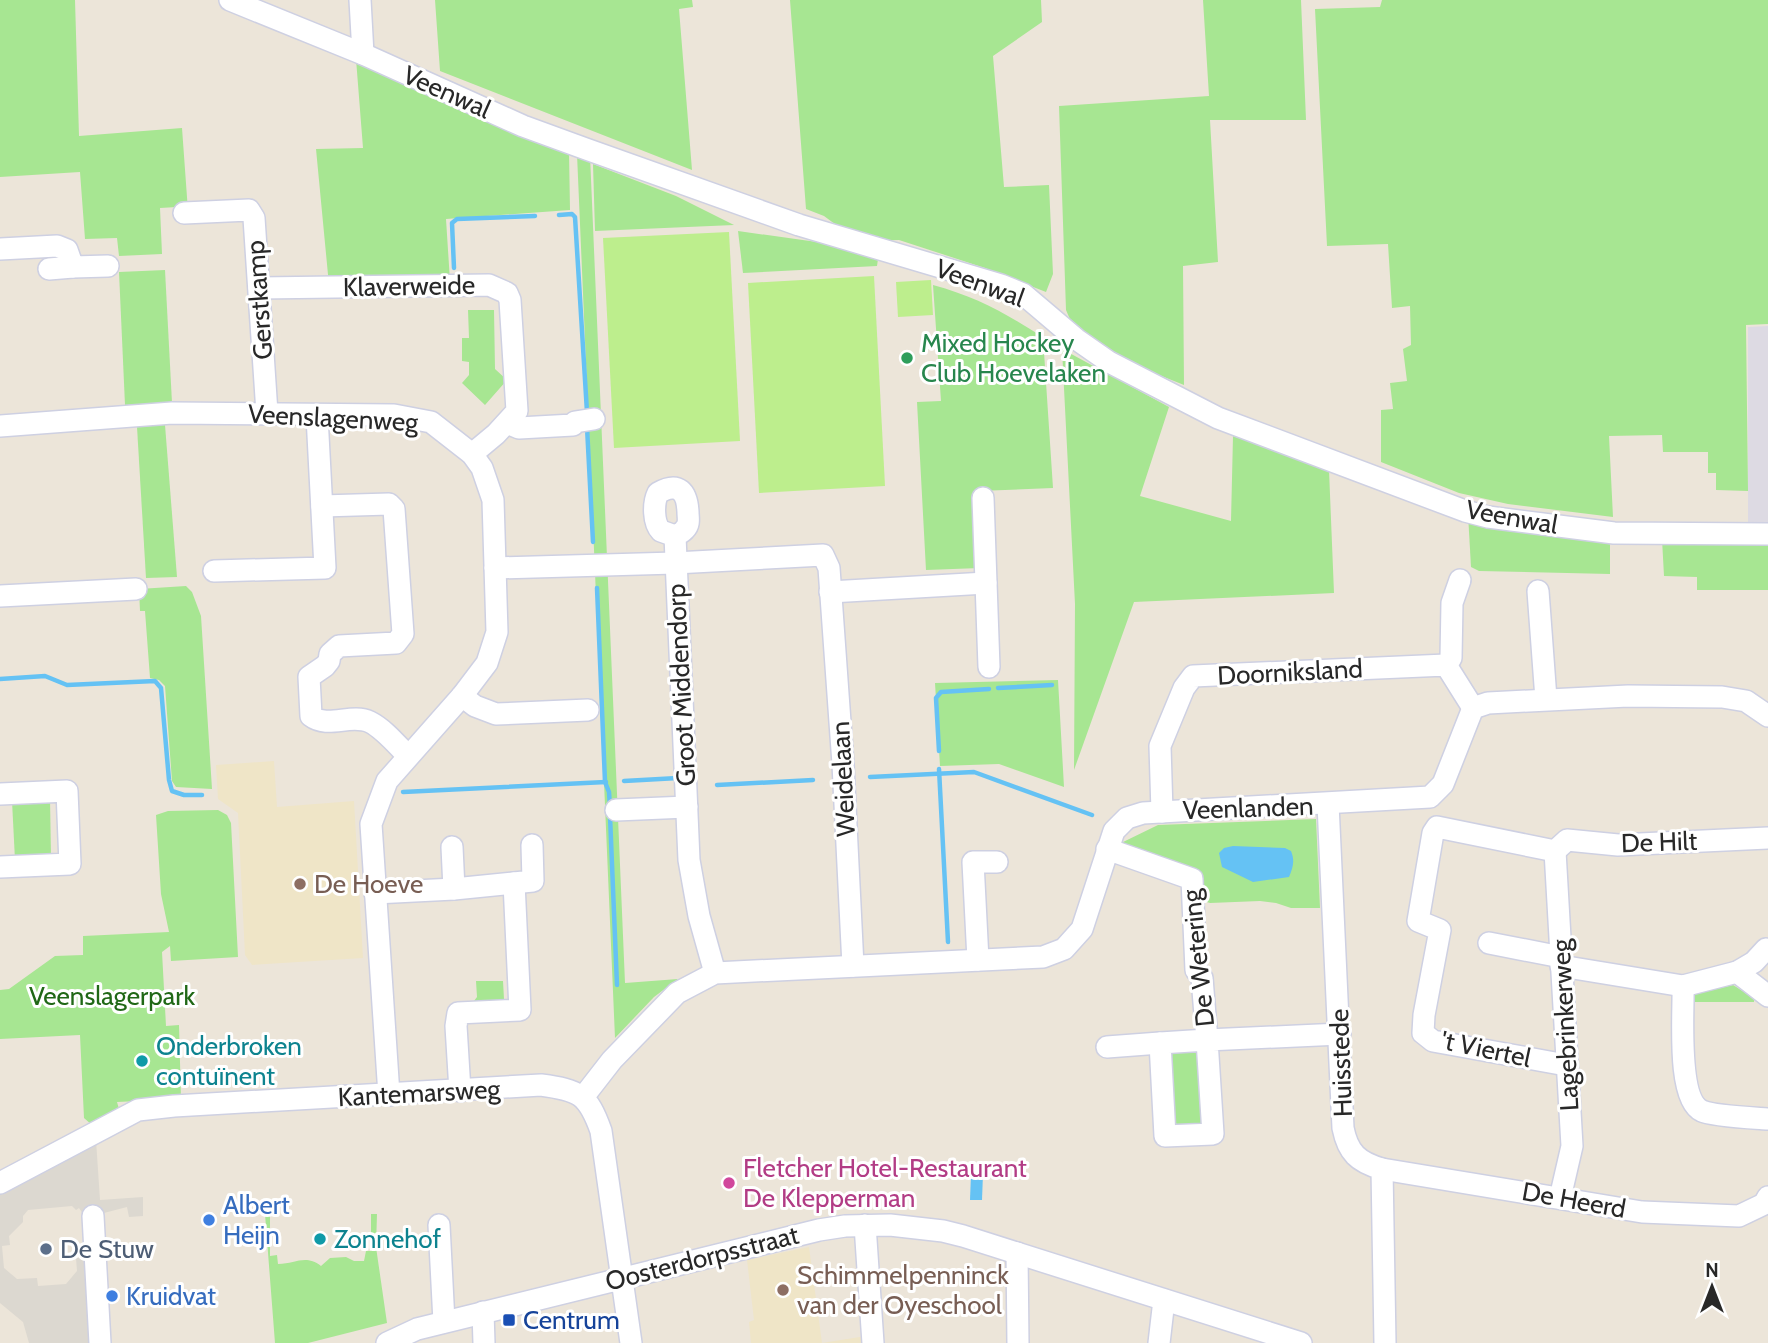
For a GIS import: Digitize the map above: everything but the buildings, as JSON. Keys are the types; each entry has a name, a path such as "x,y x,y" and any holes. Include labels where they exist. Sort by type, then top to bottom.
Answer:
{"street":[{"name":"Veenwal","path":"230,0 363,54 523,125 598,154 799,225 1001,285 1023,294 1076,340 1110,362 1218,418 1465,511 1488,517 1614,533 1768,534"},
{"path":"360,0 363,54"},
{"name":"Gerstkamp","path":"184,213 249,210 254,218 267,413"},
{"path":"0,249 57,246 67,250 73,267"},
{"path":"49,269 108,266"},
{"name":"Klaverweide","path":"259,288 489,285 500,288 510,299 512,349 517,383 517,411 508,423"},
{"name":"Veenslagenweg","path":"0,426 172,413 394,415 431,422 472,454 482,468 493,500 497,632 487,663 463,696 387,781 371,824 389,1095"},
{"path":"214,571 325,568 317,416"},
{"path":"472,454 508,423 519,428 573,425 575,422 594,419"},
{"path":"983,498 989,667"},
{"path":"322,506 389,504 394,509 403,634 396,643 339,646 330,654 325,666 309,677 311,716 319,722 370,722 408,756"},
{"path":"675,563 676,536"},
{"name":"Weidelaan","path":"495,568 675,563 823,555 829,568 843,764 853,966"},
{"name":"Groot Middendorp","path":"675,563 689,860 699,916 715,973"},
{"path":"1460,580 1452,603 1451,658 1446,665 1473,708"},
{"path":"830,592 986,583"},
{"path":"0,596 136,589"},
{"path":"1538,592 1546,699"},
{"name":"Doorniksland","path":"1162,811 1160,746 1184,688 1193,676 1446,665"},
{"path":"463,696 475,706 496,714 588,710"},
{"path":"1473,708 1488,703 1546,699 1722,697 1746,701 1768,716"},
{"path":"1430,797 1443,784 1473,708"},
{"path":"0,793 67,791 71,864 0,867"},
{"name":"Veenlanden","path":"584,1096 612,1060 677,993 715,973 1043,957 1064,949 1082,929 1114,831 1127,818 1162,811 1430,797"},
{"name":"'t Viertel","path":"1430,797 1432,817 1437,827 1433,832 1418,921 1440,930 1423,1033 1433,1041 1566,1065"},
{"name":"Huisstede","path":"1328,804 1343,1128 1354,1156 1365,1164 1382,1169"},
{"name":"Groot Middendorp","path":"615,810 687,807"},
{"path":"1437,827 1555,851"},
{"name":"De Hilt","path":"1555,851 1567,840 1618,845 1768,838"},
{"path":"375,893 533,881 532,845"},
{"path":"452,847 454,888"},
{"name":"De Wetering","path":"1107,849 1192,879 1196,970 1202,978 1207,1040"},
{"name":"Lagebrinkerweg","path":"1555,851 1572,1146 1560,1198"},
{"path":"978,960 973,862 997,862"},
{"path":"460,1091 456,1027 458,1013 520,1010 514,883"},
{"path":"1489,943 1683,986 1737,972 1754,962 1766,949"},
{"path":"1737,972 1768,996"},
{"path":"1683,986 1684,1082 1689,1100 1702,1111 1768,1119"},
{"path":"1107,1047 1340,1034"},
{"path":"1160,1043 1165,1136 1213,1134 1207,1040"},
{"name":"Kantemarsweg","path":"0,1183 138,1110 541,1085 584,1096"},
{"path":"584,1096 601,1131 631,1343"},
{"path":"1382,1169 1385,1343"},
{"name":"De Heerd","path":"1382,1169 1642,1212 1739,1216 1767,1203"},
{"path":"93,1216 100,1343"},
{"path":"865,1224 873,1343"},
{"name":"Oosterdorpsstraat","path":"387,1343 408,1332 622,1277 782,1238 865,1224 943,1231 1301,1343"},
{"path":"439,1225 444,1322"},
{"path":"1017,1253 1018,1343"},
{"path":"1159,1343 1164,1300"},
{"path":"483,1312 484,1343"}],"shaded area":[{"path":"1768,326 1768,528 1748,527 1748,327"},
{"name":"De Hoeve","path":"274,761 277,807 354,801 363,958 252,965 245,955 238,813 218,799 216,765"},
{"path":"96,1140 100,1200 143,1197 143,1216 129,1217 127,1207 100,1214 106,1343 29,1343 23,1322 0,1303 0,1192","holes":["72,1206 76,1210 79,1208 86,1218 88,1250 81,1250 81,1258 76,1258 77,1271 66,1284 38,1286 37,1278 17,1279 4,1268 2,1246 10,1245 9,1236 23,1222 23,1216 28,1210"]},
{"name":"Schimmelpenninck van der Oyeschool","path":"809,1247 822,1343 751,1343 749,1322 754,1320 747,1260"},
{"name":"Schimmelpenninck van der Oyeschool","path":"866,1336 866,1343 822,1343"}],"green space":[{"path":"0,0 75,0 79,136 182,128 188,211 177,207 160,208 162,254 119,256 117,238 85,239 80,172 0,177"},
{"path":"435,0 692,0 693,7 679,9 692,170 440,71"},
{"path":"790,0 1041,0 1042,22 993,56 1004,187 1049,185 1053,274 1046,292 985,268 899,240 858,241 824,216 806,209"},
{"path":"1203,0 1301,0 1306,120 1210,120 1218,262 1183,266 1184,385 1113,352 1072,324 1066,310 1059,106 1209,96"},
{"path":"1382,0 1768,0 1768,324 1746,325 1748,491 1716,490 1716,473 1708,473 1708,452 1663,452 1662,435 1609,436 1613,517 1508,504 1459,493 1381,462 1381,410 1393,409 1390,383 1407,381 1403,349 1411,345 1410,306 1392,308 1388,244 1327,246 1315,9 1380,7"},
{"path":"356,59 569,152 570,210 446,219 450,281 329,285 316,149 363,148"},
{"path":"577,154 590,155 625,983 678,979 654,997 615,1038"},
{"path":"593,164 676,196 734,225 595,231"},
{"path":"738,231 824,243 878,259 877,266 743,273"},
{"path":"729,232 740,441 614,448 603,238"},
{"path":"165,270 172,403 125,405 119,272"},
{"path":"874,276 885,486 759,493 748,283"},
{"path":"931,280 933,315 898,317 896,282"},
{"path":"933,285 990,306 1043,337 1053,488 978,491 980,568 926,570 917,402 941,401"},
{"path":"468,310 494,310 495,369 507,380 485,405 462,383 469,375 469,362 462,361 462,338 469,338"},
{"path":"1062,349 1169,407 1140,496 1231,521 1233,436 1329,470 1334,593 1134,602 1074,770 1075,604"},
{"path":"165,425 177,577 146,578 137,427"},
{"path":"1468,514 1610,535 1610,574 1479,571 1471,567"},
{"path":"1662,539 1768,541 1768,590 1697,590 1697,577 1664,576"},
{"path":"186,586 192,592 201,616 212,789 176,787 172,781 165,686 159,680 150,678 145,611 140,611 139,589"},
{"path":"1058,680 1064,787 999,764 940,766 935,683"},
{"path":"50,798 51,858 15,860 12,801"},
{"name":"Veenslagerpark","path":"218,810 227,815 231,823 238,957 171,961 170,946 162,952 166,1026 179,1025 181,1099 117,1102 119,1109 92,1125 84,1118 80,1035 0,1039 0,990 9,989 55,956 83,955 83,936 169,932 161,894 156,815 168,811"},
{"path":"1316,819 1320,908 1291,908 1260,901 1210,903 1200,900 1194,873 1121,843 1158,825"},
{"path":"476,981 503,981 504,999 509,1004 471,1005 477,997"},
{"path":"1733,985 1754,998 1754,1002 1690,1002 1690,995"},
{"path":"1202,1047 1206,1126 1170,1128 1166,1049"},
{"path":"265,1214 270,1214 270,1256 277,1255 278,1264 305,1260 321,1266 330,1258 346,1257 354,1261 364,1261 366,1251 371,1251 371,1214 377,1214 376,1247 387,1323 308,1343 275,1343"}],"water":[{"path":"1224,848 1285,848 1291,851 1293,864 1289,877 1253,882 1222,867 1219,853"},
{"path":"971,1174 983,1174 982,1200 970,1200"}],"waterway":[{"path":"559,215 572,214 575,217 587,412"},
{"path":"454,268 452,223 457,219 535,216"},
{"path":"587,427 593,542"},
{"path":"597,588 605,782 610,807"},
{"path":"0,679 45,676 67,685 155,681 161,688 172,791 184,795 202,795"},
{"path":"998,688 1052,685"},
{"path":"939,751 936,698 941,692 989,689"},
{"path":"939,769 948,942"},
{"path":"870,777 974,772 1092,815"},
{"path":"624,781 678,778"},
{"path":"717,785 813,780"},
{"path":"403,792 606,782"},
{"path":"610,816 617,985"}],"place":[{"name":"Mixed Hockey Club Hoevelaken","path":"907,358"},
{"name":"De Hoeve","path":"300,884"},
{"name":"Onderbroken contuïnent","path":"142,1061"},
{"name":"Fletcher Hotel-Restaurant De Klepperman","path":"729,1183"},
{"name":"Albert Heijn","path":"209,1220"},
{"name":"Zonnehof","path":"320,1239"},
{"name":"De Stuw","path":"46,1249"},
{"name":"Schimmelpenninck van der Oyeschool","path":"783,1290"},
{"name":"Kruidvat","path":"112,1296"},
{"name":"Centrum","path":"509,1320"}]}
